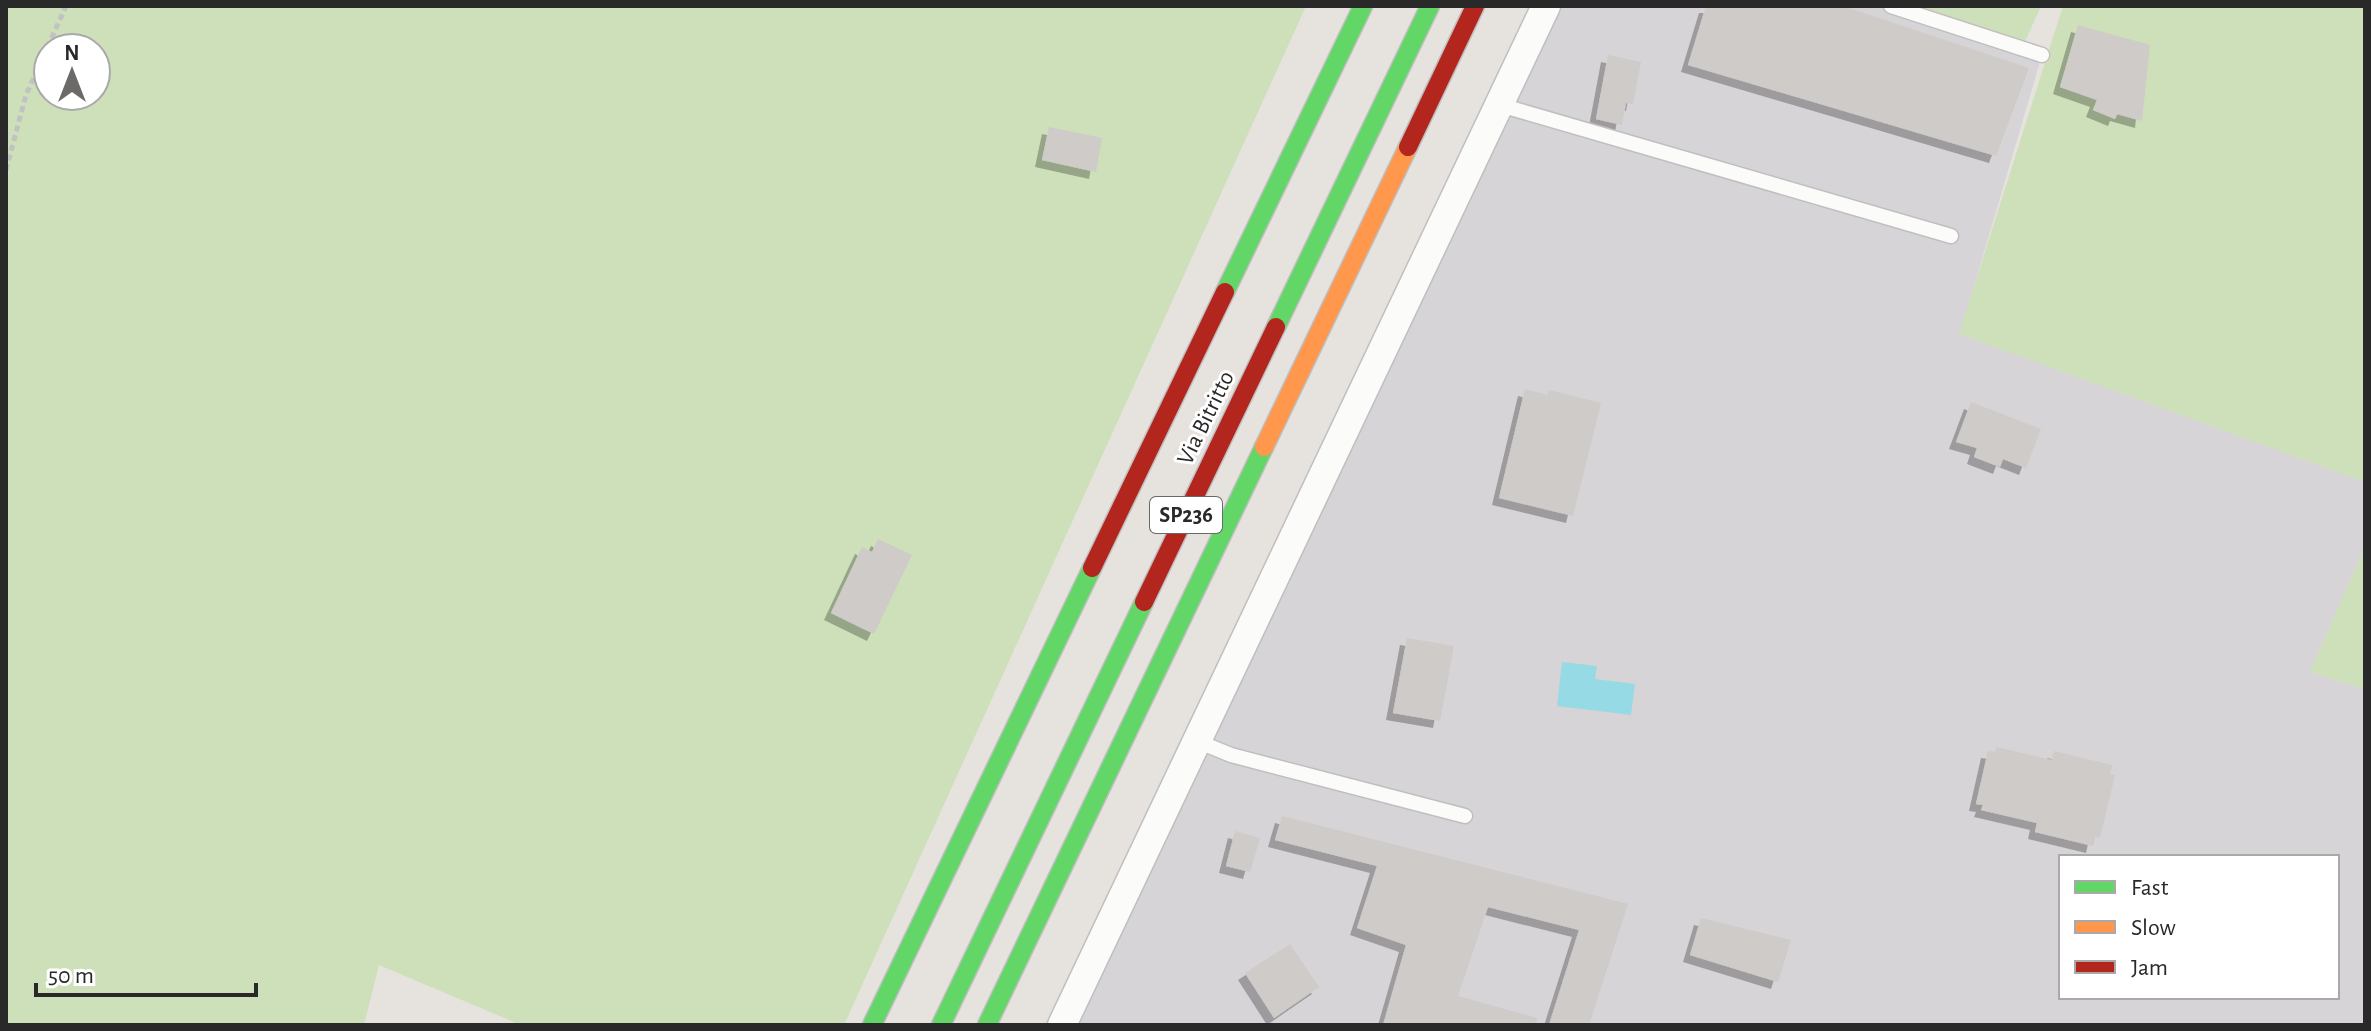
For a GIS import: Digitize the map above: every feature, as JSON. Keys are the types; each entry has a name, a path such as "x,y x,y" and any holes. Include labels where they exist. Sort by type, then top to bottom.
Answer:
{"main road":[{"path":"872,1025 1363,6"},
{"name":"Via Bitritto","path":"941,1025 1430,6"},
{"name":"SP236","path":"987,1025 1475,6"}],"street":[{"path":"1062,1025 1546,6"}],"lane":[{"path":"1891,6 2042,55"},
{"path":"1500,105 1951,236"},
{"path":"1197,741 1231,755 1465,816"}],"path":[{"path":"6,170 26,95 66,6"}],"shaded area":[{"path":"1546,6 1891,6 2042,55 1960,334 2365,482 2365,547 2310,672 2365,689 2365,1025 1062,1025"}],"green space":[{"path":"6,6 1306,6 844,1025 521,1025 379,965 364,1025 6,1025"},
{"path":"1891,6 2041,6 2022,48"},
{"path":"2063,6 2365,6 2365,482 1959,334"},
{"path":"2365,547 2365,689 2310,672"}],"water":[{"path":"1562,662 1597,666 1595,679 1635,684 1631,715 1557,706"}],"building":[{"path":"1706,6 1843,6 2029,68 1996,156 1688,65"},
{"path":"2078,25 2150,45 2142,121 2117,114 2115,119 2093,110 2097,100 2060,87"},
{"path":"1608,55 1641,62 1633,104 1626,103 1622,125 1596,119"},
{"path":"1049,127 1102,138 1096,172 1042,160"},
{"path":"1525,389 1548,395 1549,390 1601,403 1573,516 1499,498"},
{"path":"1971,402 2041,429 2026,468 2003,459 2000,467 1974,457 1977,448 1956,442"},
{"path":"878,539 912,555 874,634 831,613 862,547 872,552"},
{"path":"1407,638 1454,646 1440,721 1393,713"},
{"path":"1996,747 2052,760 2054,751 2112,765 2110,774 2115,775 2100,838 2095,837 2093,846 2035,832 2037,823 1981,810 1983,805 1976,804 1988,751 1995,752"},
{"path":"1282,816 1628,904 1589,1025 1549,1025 1579,930 1488,907 1458,996 1537,1018 1536,1025 1383,1025 1406,945 1357,928 1377,866 1275,840"},
{"path":"1235,831 1260,838 1250,872 1226,866"},
{"path":"1701,918 1791,940 1778,982 1690,955"},
{"path":"1290,944 1319,987 1274,1018 1245,973"}],"traffic: fast":[{"path":"1225,292 1363,6"},
{"path":"1276,327 1430,6"},
{"path":"987,1025 1264,447"},
{"path":"872,1025 1092,568"},
{"path":"941,1025 1144,602"}],"traffic: slow":[{"path":"1264,447 1408,147"}],"traffic: jam":[{"path":"1408,147 1475,6"},
{"path":"1092,568 1225,292"},
{"path":"1144,602 1276,327"}]}
